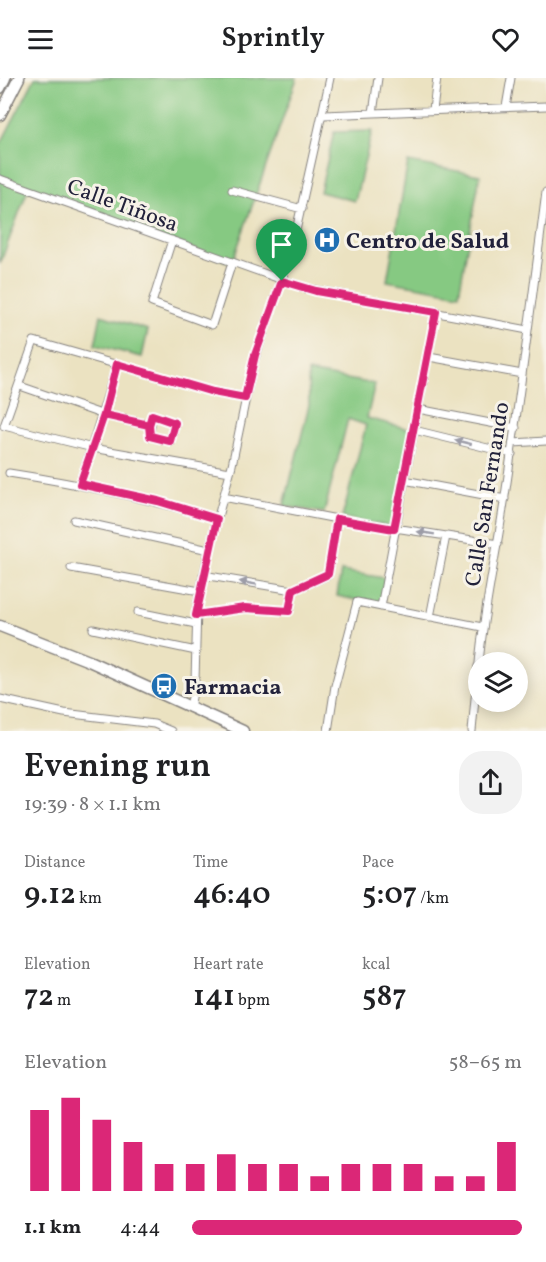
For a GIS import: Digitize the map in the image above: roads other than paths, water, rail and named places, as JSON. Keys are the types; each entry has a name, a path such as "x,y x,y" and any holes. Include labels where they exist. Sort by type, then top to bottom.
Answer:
{"main road":[{"path":"0,88 5,78"},
{"path":"0,115 19,78"},
{"path":"0,626 89,661 243,731"}],"street":[{"path":"190,708 194,693 196,615 203,575 230,472 255,355 282,281 302,209 324,115 330,78"},
{"path":"373,113 378,78"},
{"path":"433,110 437,78"},
{"path":"506,107 511,78"},
{"path":"324,115 546,105"},
{"name":"Calle Tiñosa","path":"0,179 172,240 232,264 316,291 528,330"},
{"path":"232,190 302,209"},
{"name":"Calle San Fernando","path":"480,652 482,627 516,428 546,192"},
{"path":"172,240 152,303 212,325 232,264"},
{"path":"381,607 436,312"},
{"path":"230,472 93,448 4,426 20,387 34,341 213,392 245,398"},
{"path":"429,357 522,374"},
{"path":"80,484 104,415 117,364"},
{"path":"20,387 104,415 149,425"},
{"path":"418,409 516,428"},
{"path":"414,430 512,454"},
{"path":"513,443 546,441"},
{"path":"9,473 80,484 158,501 217,519"},
{"path":"404,480 505,499"},
{"path":"223,497 394,529 498,544"},
{"path":"203,575 293,590 328,574 337,519"},
{"path":"74,520 209,550"},
{"path":"430,617 446,536"},
{"path":"71,568 200,591"},
{"path":"196,615 245,608 289,611 293,590"},
{"path":"328,731 335,686 357,602 482,627"},
{"path":"138,612 196,624"},
{"path":"93,629 196,651"},
{"path":"0,699 64,713 153,724 171,731"},
{"name":"Calle San Fernando","path":"472,731 474,712"}],"place":[{"name":"Centro de Salud","path":"327,240"},
{"name":"Farmacia","path":"164,686"}]}
